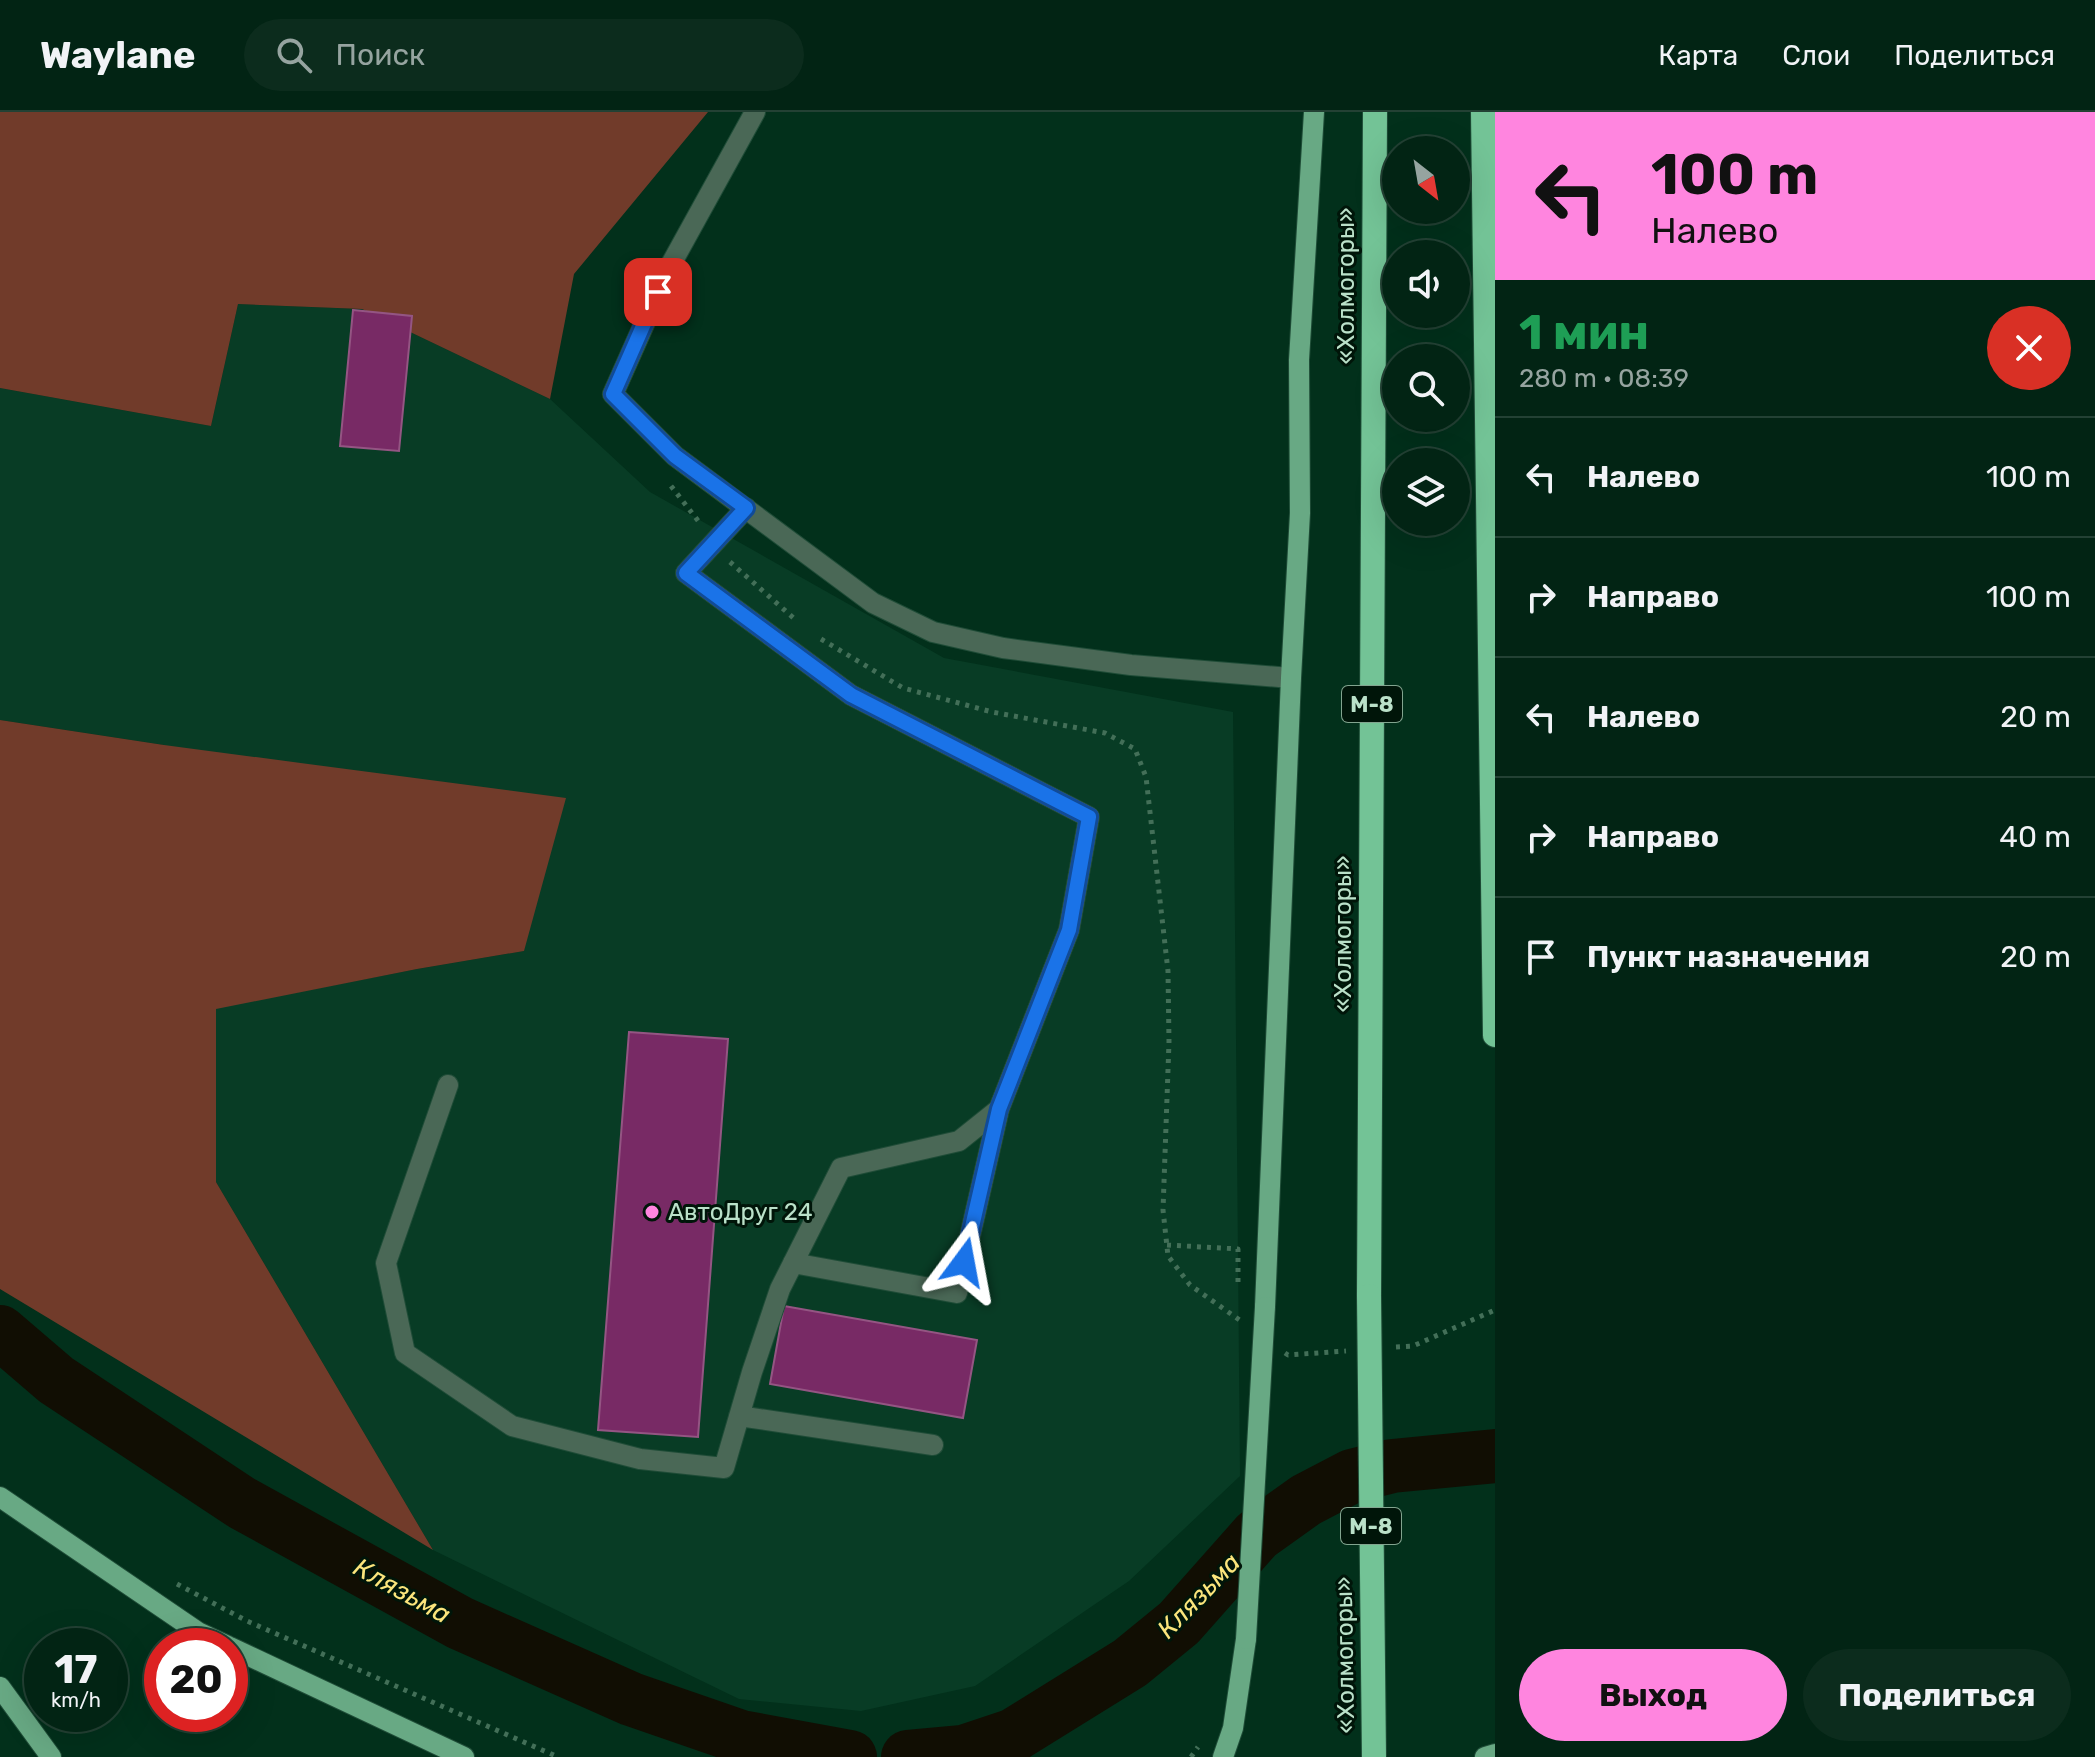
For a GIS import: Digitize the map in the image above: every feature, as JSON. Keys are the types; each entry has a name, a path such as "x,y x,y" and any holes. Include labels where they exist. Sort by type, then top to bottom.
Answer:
{"highway":[{"name":"«Холмогоры»","path":"1374,1757 1369,1296 1375,112"},
{"path":"1483,112 1495,1035"}],"main road":[{"path":"1223,1757 1233,1728 1246,1639 1265,1307 1300,513 1299,360 1314,112"},
{"path":"0,1497 192,1628"},
{"path":"248,1655 464,1757"},
{"path":"0,1687 51,1757"},
{"path":"1485,1757 1495,1754"}],"lane":[{"path":"755,112 670,266 613,394 675,456 873,603 933,632 1003,648 1117,663 1291,678"},
{"path":"746,508 686,573 851,695 1089,817 1069,930 999,1109 957,1293 793,1263"},
{"path":"448,1085 386,1263 405,1353 512,1426 640,1459 724,1468 780,1289 841,1168 959,1141 999,1109"},
{"path":"739,1416 933,1445"}],"path":[{"path":"1167,1245 1238,1249 1238,1298"},
{"path":"177,1584 247,1621 558,1757"}],"shaded area":[{"path":"0,112 708,112 574,274 550,399 362,309 238,304 211,426 0,388"},
{"path":"238,304 362,309 550,399 650,492 944,658 1233,712 1240,1476 1129,1581 975,1686 861,1711 739,1699 433,1550 216,1182 216,1008 524,951 164,745 0,720 0,388 211,426"},
{"path":"0,720 566,798 524,951 216,1009 216,1182 433,1550 0,1289"}],"building":[{"path":"353,310 412,316 399,451 340,446"},
{"path":"629,1032 728,1039 698,1437 598,1430"},
{"path":"784,1306 977,1340 963,1418 770,1384"}],"waterway":[{"name":"Клязьма","path":"0,1332 56,1380 242,1503 460,1623 631,1699 741,1737 850,1757"},
{"name":"Клязьма","path":"908,1757 963,1752 1014,1735 1130,1663 1179,1623 1257,1535 1306,1500 1352,1476 1392,1466 1495,1456"}],"place":[{"name":"АвтоДруг 24","path":"652,1212"}],"route":[{"path":"658,292 613,394 675,456 746,508 686,573 851,695 1089,817 1069,930 999,1109 964,1262"}]}
